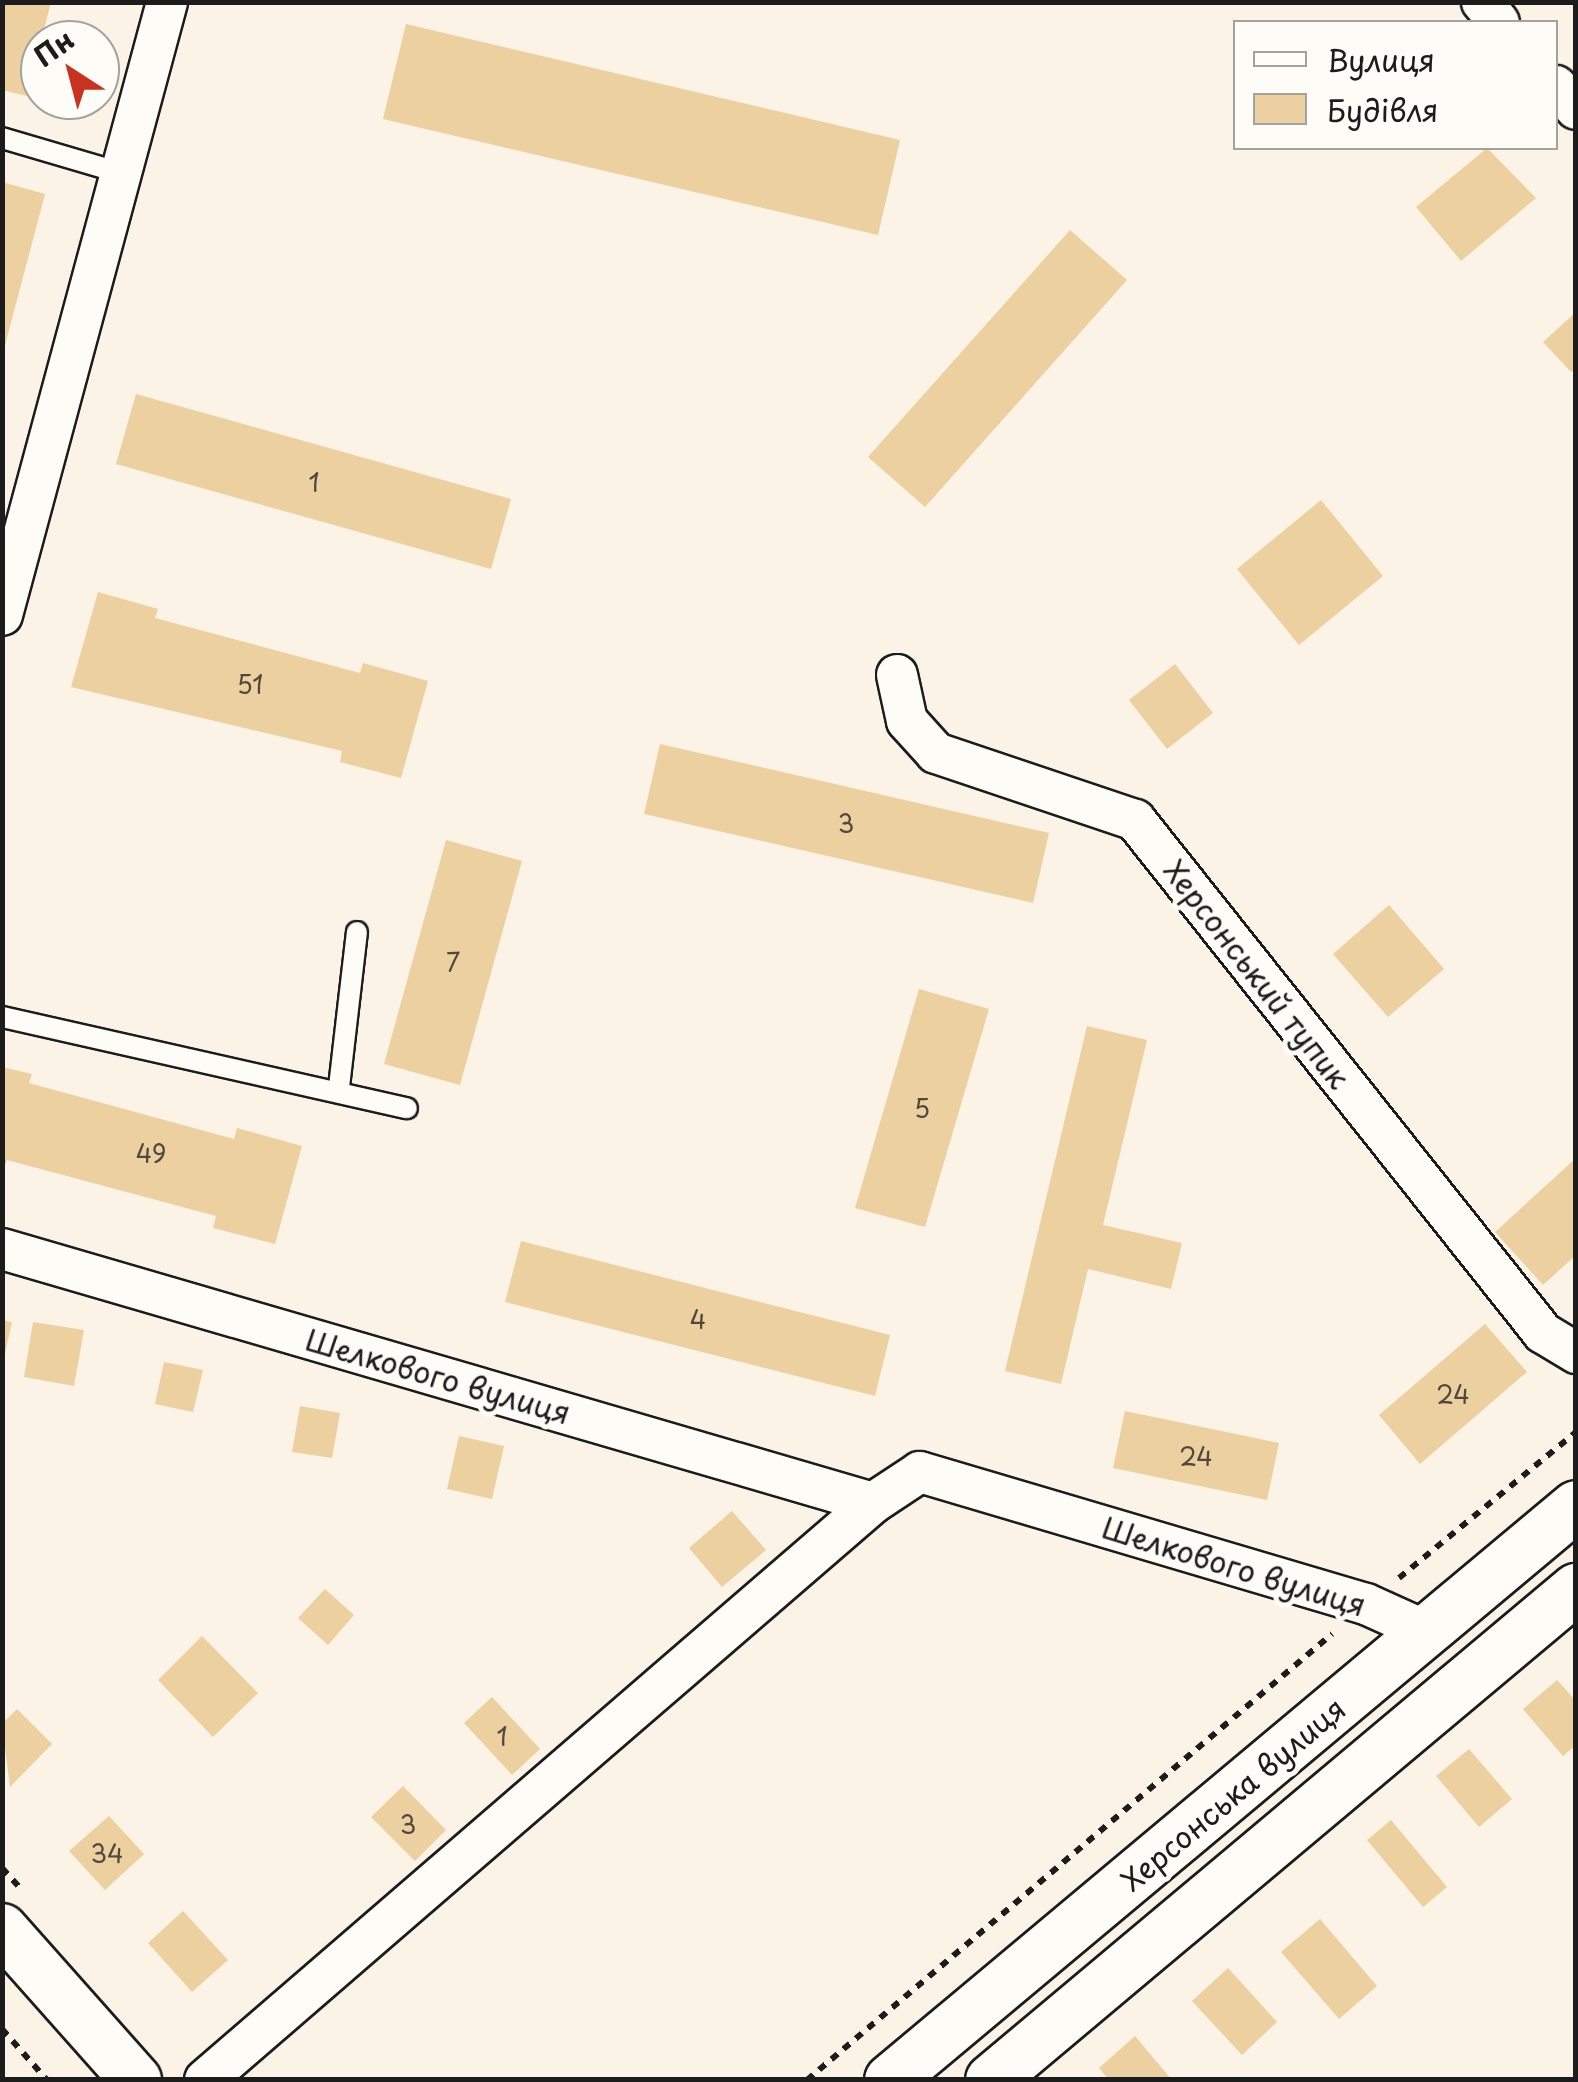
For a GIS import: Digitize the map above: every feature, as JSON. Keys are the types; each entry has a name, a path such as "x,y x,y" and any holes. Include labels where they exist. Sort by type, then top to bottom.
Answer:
{"street":[{"path":"2,615 166,2"},
{"path":"1558,88 1576,109"},
{"name":"Херсонський тупик","path":"897,675 907,721 936,753 1135,820 1543,1333 1576,1353"},
{"name":"Шелкового вулиця","path":"2,1249 873,1503"},
{"name":"Шелкового вулиця","path":"205,2080 873,1503 920,1472 1366,1604 1428,1632"},
{"name":"Херсонська вулиця","path":"890,2080 1576,1506"},
{"path":"991,2080 1576,1589"},
{"path":"2,1930 136,2080"}],"lane":[{"path":"2,138 121,173"},
{"path":"339,1087 356,932"},
{"path":"2,1017 339,1087 408,1108"}],"path":[{"path":"807,2080 1366,1604 1576,1432"},
{"path":"2,2028 47,2080"}],"building":[{"path":"2,2 51,2 46,20 20,20 20,94 2,90"},
{"path":"406,24 900,140 878,235 383,119"},
{"path":"1485,150 1536,198 1461,261 1416,207"},
{"path":"2,182 45,194 4,349 2,349"},
{"path":"1070,230 1127,280 925,507 868,457"},
{"path":"1576,312 1576,368 1571,372 1543,342"},
{"path":"136,394 511,499 491,569 116,464"},
{"path":"1321,500 1383,576 1299,645 1237,569"},
{"path":"98,592 158,609 155,618 360,673 363,663 428,681 401,778 340,762 342,751 71,687"},
{"path":"1175,664 1213,713 1167,749 1129,700"},
{"path":"660,744 1049,833 1033,903 644,814"},
{"path":"446,840 522,861 460,1085 384,1064"},
{"path":"1389,905 1444,969 1388,1017 1333,954"},
{"path":"919,989 989,1009 925,1227 855,1208"},
{"path":"1087,1026 1147,1040 1103,1225 1182,1243 1171,1289 1088,1269 1061,1384 1005,1371"},
{"path":"2,1067 32,1074 29,1083 234,1139 237,1128 302,1146 275,1244 213,1228 216,1216 7,1160 2,1173"},
{"path":"1576,1158 1576,1255 1543,1285 1495,1232"},
{"path":"521,1241 890,1335 875,1396 505,1302"},
{"path":"2,1320 12,1322 4,1358 2,1358"},
{"path":"33,1322 84,1330 74,1386 24,1377"},
{"path":"1485,1324 1527,1372 1420,1464 1379,1415"},
{"path":"164,1362 203,1370 193,1412 155,1404"},
{"path":"300,1406 340,1413 332,1458 292,1452"},
{"path":"1125,1411 1279,1443 1267,1500 1113,1468"},
{"path":"459,1436 504,1446 492,1499 447,1489"},
{"path":"732,1511 766,1550 722,1587 689,1548"},
{"path":"325,1589 354,1615 328,1645 298,1618"},
{"path":"202,1636 258,1693 213,1737 158,1680"},
{"path":"1557,1680 1576,1701 1576,1745 1563,1756 1523,1709"},
{"path":"492,1697 540,1749 512,1775 464,1723"},
{"path":"17,1709 52,1744 10,1787 2,1724"},
{"path":"1469,1749 1512,1799 1479,1827 1436,1776"},
{"path":"403,1786 446,1830 415,1861 371,1817"},
{"path":"109,1816 144,1854 105,1890 69,1851"},
{"path":"1391,1820 1447,1887 1423,1907 1367,1840"},
{"path":"183,1911 228,1960 192,1992 148,1943"},
{"path":"1320,1919 1377,1986 1339,2019 1281,1952"},
{"path":"1228,1968 1277,2022 1242,2055 1192,2001"},
{"path":"1135,2036 1172,2080 1109,2080 1099,2068"}]}
